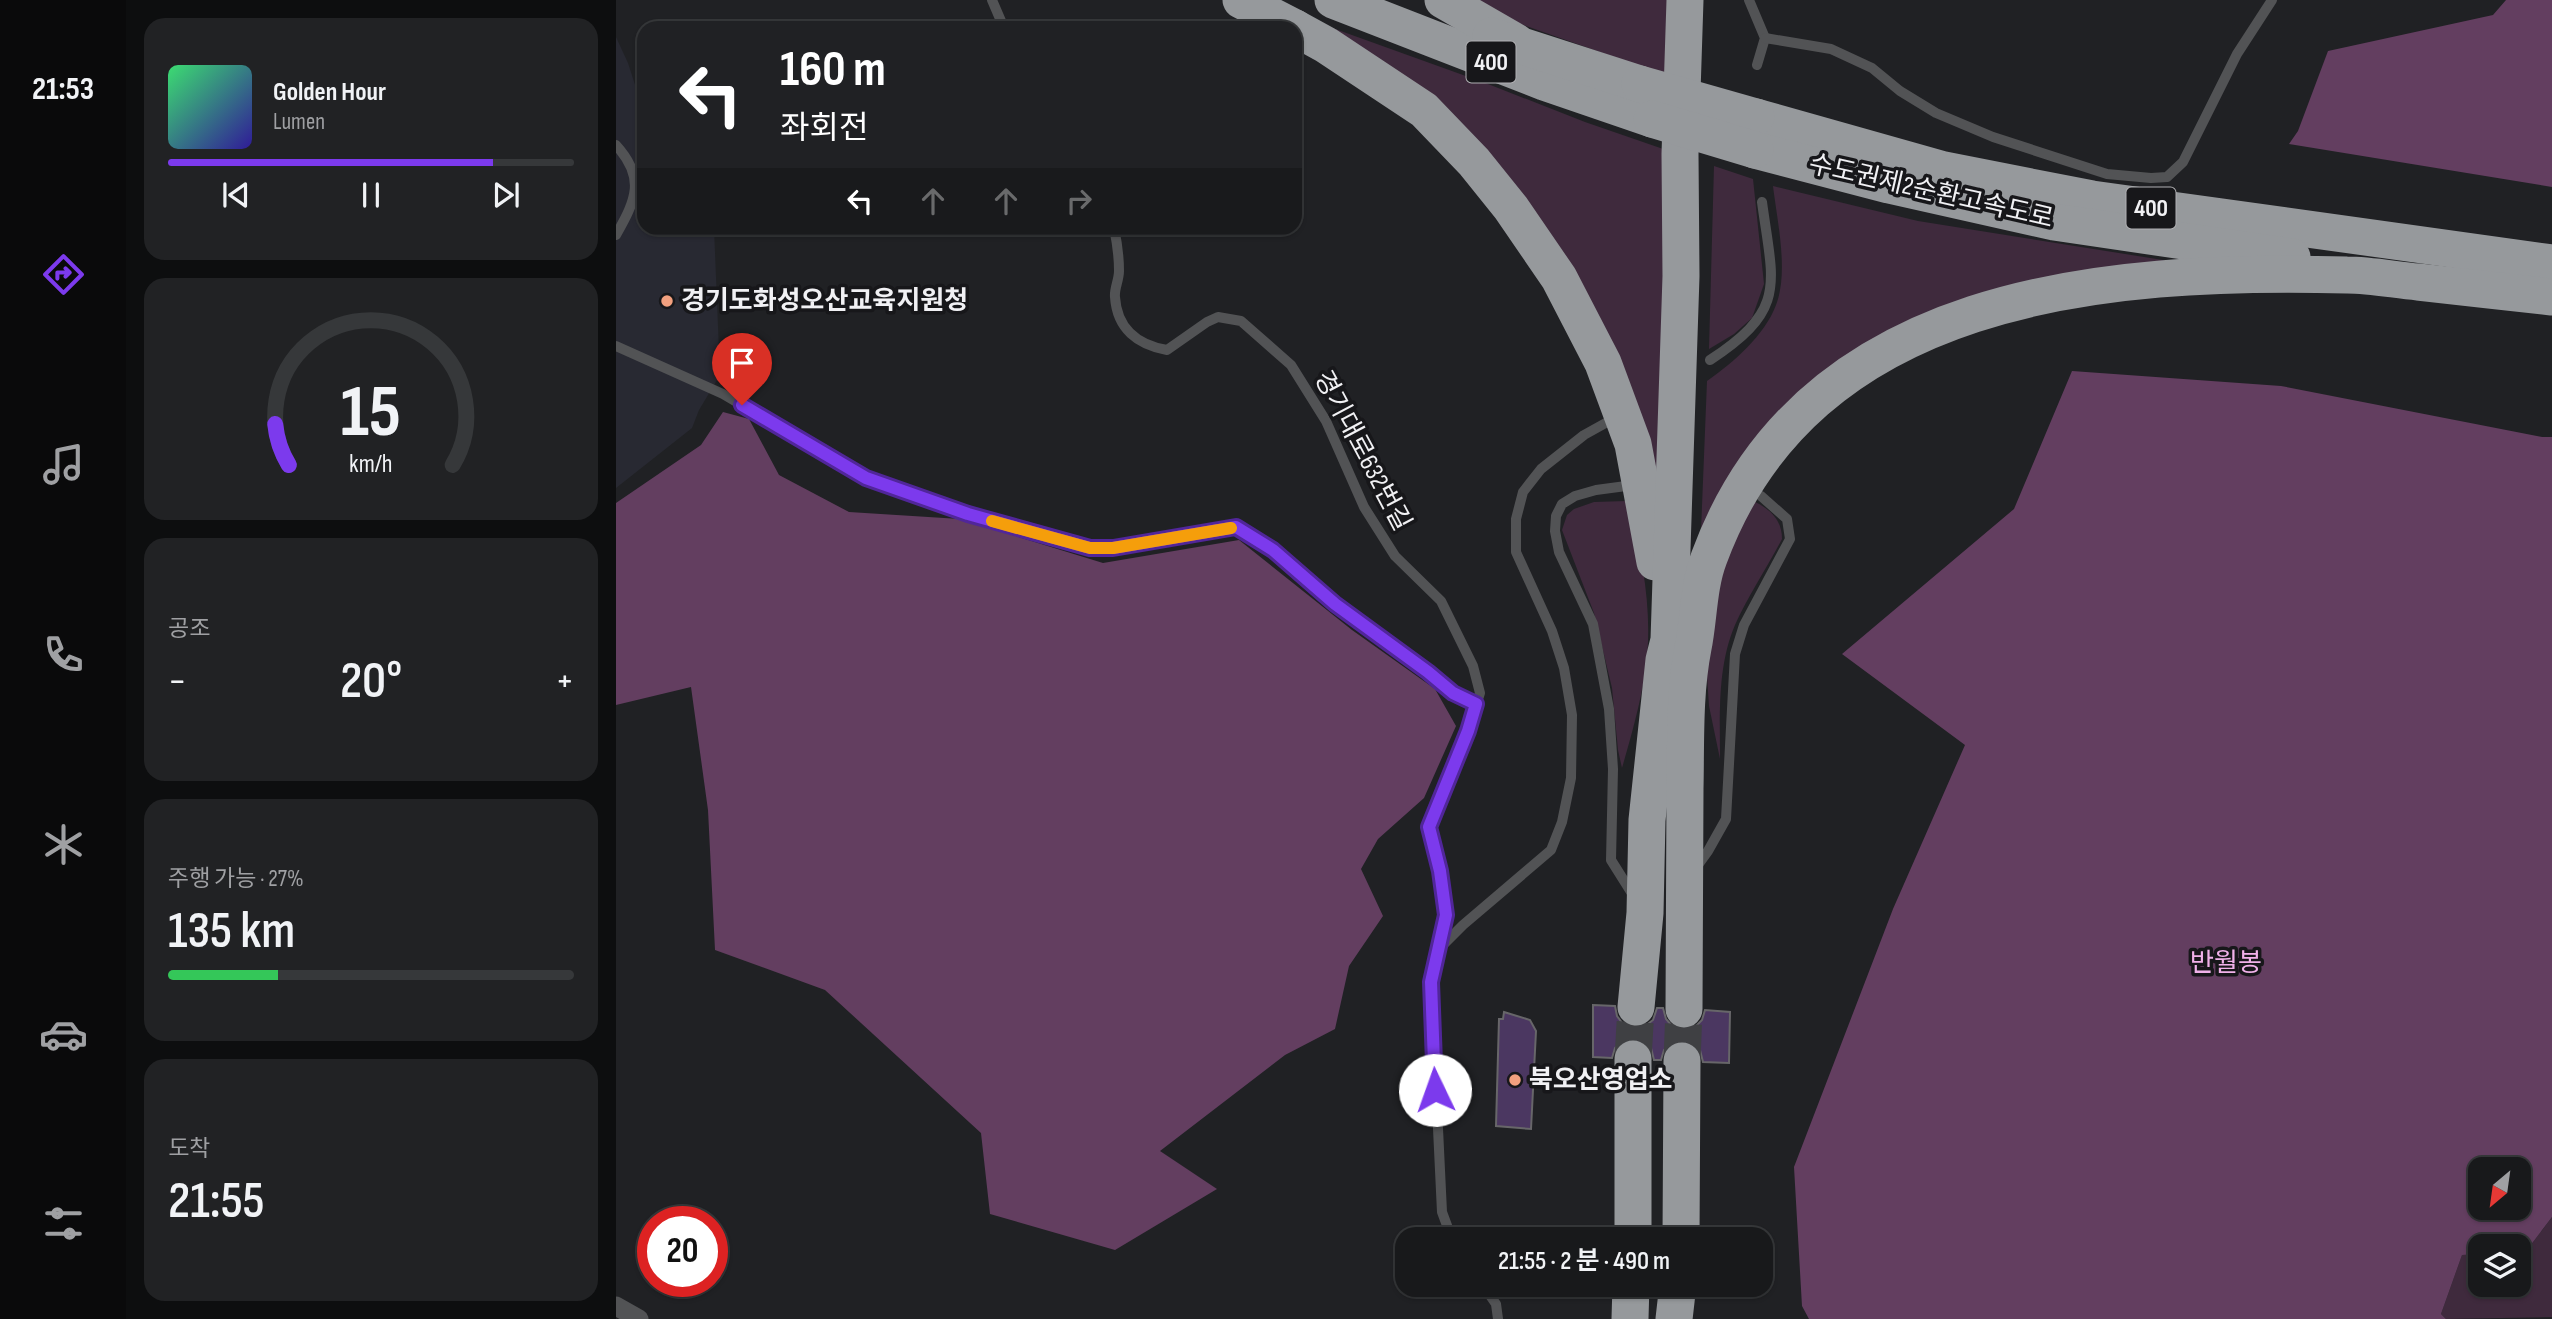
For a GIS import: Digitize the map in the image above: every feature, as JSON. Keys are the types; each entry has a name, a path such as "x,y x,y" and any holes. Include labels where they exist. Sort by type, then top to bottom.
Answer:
{"highway":[{"path":"1241,0 1282,21"},
{"name":"수도권제2순환고속도로","path":"1333,0 1544,82 1652,119 1756,133 2092,199 2552,263"},
{"name":"수도권제2순환고속도로","path":"1387,0 1640,84 1889,186 2054,222 2305,259 2552,288"},
{"path":"1443,0 1526,48"},
{"path":"1684,1009 1684,883 1677,661 1669,640 1680,289 1680,154 1685,0"},
{"path":"1677,661 1684,647 1701,161 1703,0"},
{"path":"1302,32 1326,44 1424,110 1474,162 1511,208 1559,278 1603,363 1633,444 1654,548 1660,641 1677,661"},
{"path":"1636,1007 1645,913 1647,820 1677,661 1708,560 1733,503 1770,445 1809,404 1907,339 1964,315 2102,283 2227,276 2351,275 2552,297"},
{"path":"1633,1059 1633,1227"},
{"path":"1681,1227 1682,1061"},
{"path":"1630,1319 1631,1297"},
{"path":"1674,1319 1677,1297"}],"street":[{"path":"616,1306 639,1319"}],"lane":[{"path":"992,0 1001,21"},
{"path":"1749,0 1765,38 1758,65"},
{"path":"1765,38 1831,49 1872,68 1900,91 1936,113 1993,137 2107,174 2167,177 2183,162 2238,54 2272,0"},
{"path":"616,145 630,161 636,182 629,211 616,236"},
{"path":"1710,359 1736,343 1754,325 1767,305 1773,278 1762,202"},
{"name":"경기대로632번길","path":"1115,235 1119,273 1114,295 1118,316 1136,340 1167,350 1207,322 1219,317 1241,321 1292,365 1326,421 1364,507 1395,556 1441,601 1473,666 1480,692 1476,704"},
{"path":"616,345 723,394 866,478 968,514 1090,548 1113,548 1236,527 1273,550 1335,604 1453,693 1476,704 1468,731 1429,827 1440,871 1446,915 1431,982 1442,1212 1448,1227"},
{"path":"1437,952 1463,925 1551,850 1562,822 1571,778 1572,715 1564,668 1552,631 1516,552 1516,519 1523,492 1541,469 1584,435 1611,420"},
{"path":"1626,486 1596,490 1575,496 1562,504 1556,516 1555,531 1559,552 1593,624 1609,709 1613,769 1611,860 1645,913"},
{"path":"1684,883 1708,851 1727,818 1735,654 1744,625 1790,539 1787,519 1761,496"},
{"path":"1491,1297 1496,1304 1499,1319"}],"shaded area":[{"path":"1460,0 1667,0 1665,75 1501,17"},
{"path":"1313,21 1669,151 1659,508 1593,308"},
{"name":"경기도화성오산교육지원청","path":"616,37 637,91 637,235 714,235 720,375 699,410 692,428 616,488"},
{"path":"1714,166 1753,179 1764,284 1752,318 1734,334 1709,349"},
{"path":"1773,186 1918,221 2188,264 1882,342 1700,556 1707,381 1727,366 1756,337 1771,316 1780,292 1781,246"},
{"path":"1751,500 1777,520 1782,539 1740,614 1729,641 1722,674 1720,759 1709,706 1706,662 1720,565"},
{"path":"1627,501 1642,565 1648,631 1643,685 1622,768 1612,688 1594,613 1562,530 1567,515 1574,509 1594,502"},
{"path":"2552,1217 2552,1317 2446,1319 2441,1314 2462,1255 2468,1255 2468,1297 2531,1297 2531,1245"}],"green space":[{"path":"2506,0 2552,0 2552,187 2289,144 2298,131 2328,51 2493,15"},
{"name":"반월봉","path":"2072,371 2281,386 2552,437 2552,1217 2531,1245 2531,1234 2468,1234 2468,1255 2462,1255 2441,1314 2446,1319 1809,1319 1802,1306 1794,1167 1893,909 1965,745 1842,654 2014,509"},
{"path":"723,412 749,419 779,475 849,512 960,519 1103,563 1239,540 1352,630 1435,689 1456,726 1424,798 1378,839 1361,869 1383,916 1349,966 1335,1029 1285,1055 1160,1151 1217,1189 1115,1250 990,1214 981,1133 825,990 715,950 708,810 691,687 616,705 616,503 701,445"}],"building":[{"path":"1593,1005 1615,1006 1617,1016 1623,1024 1635,1028 1645,1026 1653,1020 1657,1008 1663,1008 1666,1019 1673,1027 1683,1030 1695,1027 1702,1020 1705,1010 1730,1012 1729,1063 1703,1062 1700,1050 1693,1043 1683,1040 1671,1043 1664,1050 1661,1060 1654,1060 1651,1048 1634,1038 1622,1041 1615,1048 1612,1058 1593,1057"},
{"name":"북오산영업소","path":"1504,1012 1530,1020 1536,1031 1531,1129 1496,1126 1499,1019 1503,1019"}],"tunnel":[{"path":"1633,1059 1636,1007"},
{"path":"1682,1061 1684,1009"}],"slow traffic":[{"path":"992,521 1090,548 1113,548 1231,528"}],"place":[{"name":"경기도화성오산교육지원청","path":"667,301"},
{"name":"북오산영업소","path":"1515,1080"}],"route":[{"path":"742,405 866,478 968,514 1090,548 1113,548 1236,527 1273,550 1335,604 1453,693 1476,704 1468,731 1429,827 1440,871 1446,915 1431,982 1435,1090"}]}
